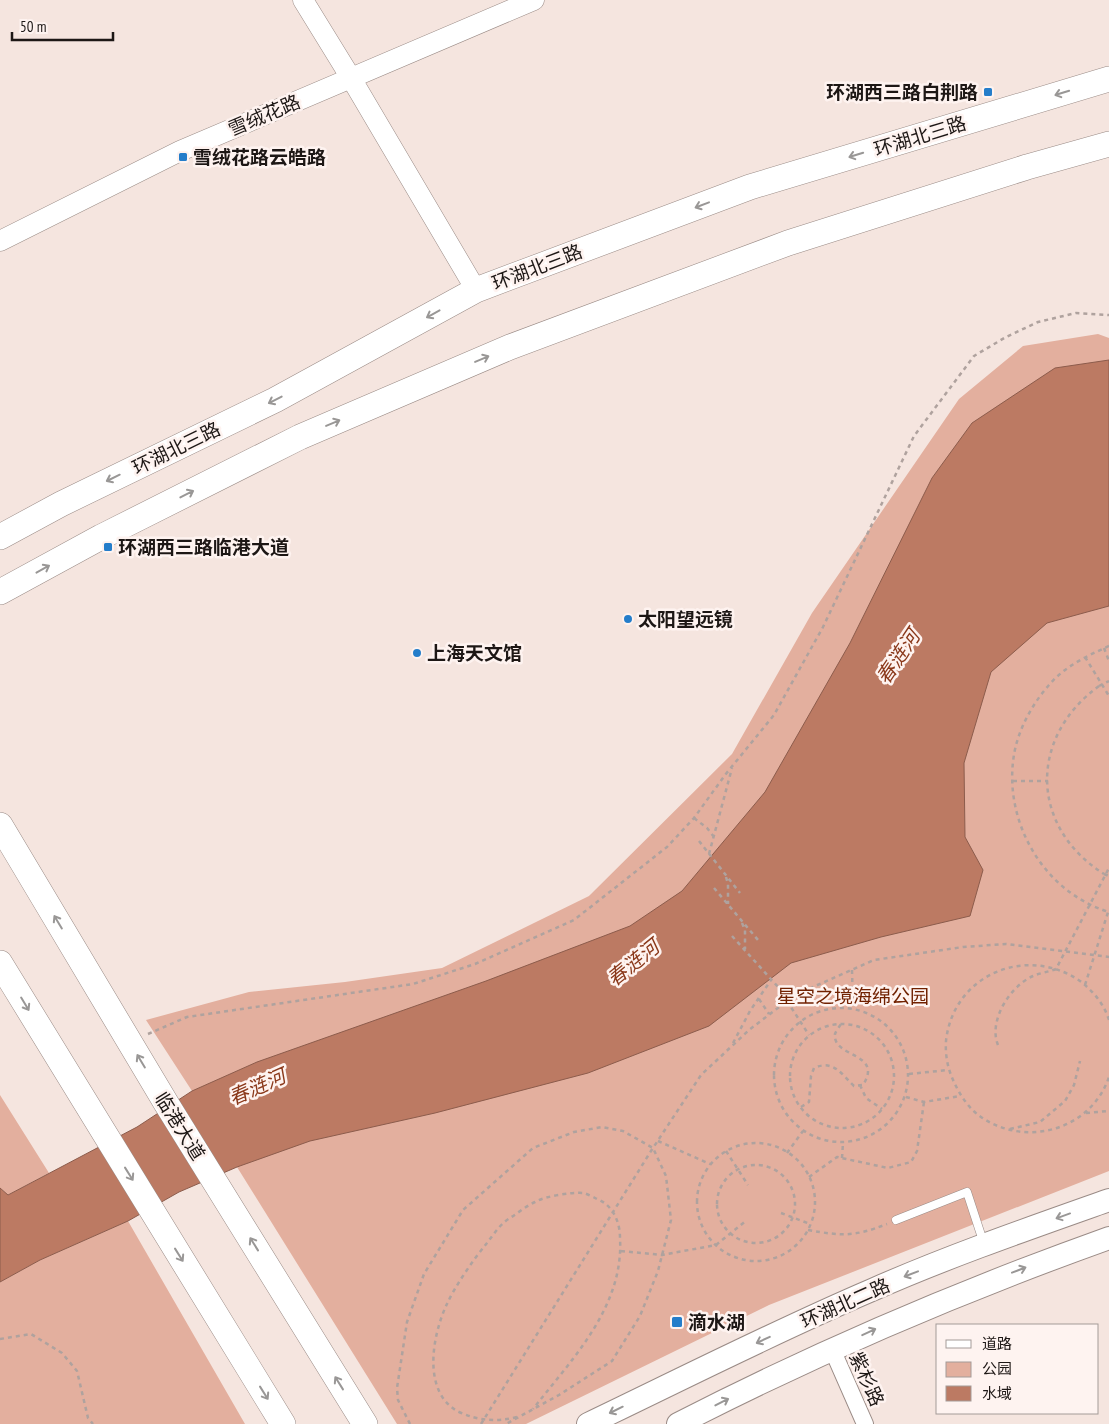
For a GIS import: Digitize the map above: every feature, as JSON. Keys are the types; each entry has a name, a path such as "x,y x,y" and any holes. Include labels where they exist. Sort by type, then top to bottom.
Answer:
{"main road":[{"name":"环湖北三路","path":"0,537 61,504 275,400 476,290 750,187 1109,79"},
{"path":"0,592 101,537 300,437 510,347 788,243 1028,167 1109,144"},
{"name":"临港大道","path":"0,825 166,1103 365,1424"},
{"path":"0,963 283,1424"},
{"name":"环湖北二路","path":"588,1424 736,1352 872,1290 1109,1200"},
{"name":"环湖北二路","path":"678,1424 753,1385 886,1324 1019,1270 1109,1238"}],"street":[{"path":"303,0 476,290"},
{"name":"雪绒花路","path":"0,241 180,151 534,0"},
{"name":"紫杉路","path":"832,1349 865,1424"}],"lane":[{"path":"896,1220 966,1192 984,1246"}],"path":[{"path":"148,1034 187,1017 413,984 475,964 574,920 667,847 694,818 732,766 774,715 823,628 914,436 974,356 1006,337 1038,322 1076,314 1109,315"},
{"path":"1085,985 1109,911 1090,904 1066,889 1049,874 1035,856 1024,836 1017,815 1012,768 1016,745 1024,723 1035,702 1050,683 1085,657 1109,646"},
{"path":"1104,648 1109,661"},
{"path":"1085,657 1109,696"},
{"path":"1109,681 1099,686 1079,703 1062,723 1050,756 1048,781 1051,808 1057,824 1066,839 1090,865 1109,876"},
{"path":"709,854 732,766"},
{"path":"1012,782 1048,781"},
{"path":"694,818 707,828 714,837"},
{"path":"699,841 740,893"},
{"path":"998,1045 995,1038 996,1021 1010,994 1031,977 1056,969 1109,868"},
{"path":"725,874 728,884 728,905"},
{"path":"714,888 758,940"},
{"path":"741,921 745,930 745,951"},
{"path":"732,936 779,988"},
{"path":"480,1424 701,1075 787,1000 813,986 874,960 963,947 1006,944 1109,957"},
{"path":"1109,1020 1106,1010 1090,988 1067,973 1041,965 1014,966 989,975 968,992 953,1014 946,1042 948,1070 960,1096 980,1117 1006,1130 1035,1133 1063,1127 1084,1114 1105,1089 1109,1078"},
{"path":"852,970 853,1008"},
{"path":"731,1047 750,1011 771,980"},
{"path":"759,998 769,1014"},
{"path":"787,1000 809,1035"},
{"path":"830,1008 853,1008 875,1017 893,1032 905,1052 909,1074 906,1098 896,1116 880,1131 861,1141 843,1143 818,1139 803,1131 784,1113 775,1093 773,1072 778,1051 790,1031 808,1016 830,1008"},
{"path":"801,1107 808,1102 811,1076 814,1068 821,1065 842,1072 846,1080 854,1086 863,1085 868,1072 866,1064 840,1047 835,1034 840,1024"},
{"path":"840,1024 857,1026 872,1034 884,1046 892,1061 894,1078 890,1095 882,1110 868,1120 852,1126 835,1127 818,1122 804,1112 794,1098 790,1081 791,1064 798,1048 809,1035 824,1027 840,1024"},
{"path":"1006,1130 1040,1122 1065,1100 1074,1084 1080,1061"},
{"path":"909,1074 948,1070"},
{"path":"860,1085 866,1098 882,1110"},
{"path":"906,1098 924,1102 960,1096"},
{"path":"809,1177 837,1157 888,1168 911,1162 917,1151 924,1102"},
{"path":"1084,1114 1109,1111"},
{"path":"410,1424 398,1400 397,1388 407,1322 424,1274 463,1210 533,1148 574,1132 602,1127 623,1131 653,1148 666,1176 672,1220 658,1271 640,1316 612,1361 506,1424"},
{"path":"787,1153 803,1131"},
{"path":"658,1141 710,1164"},
{"path":"758,1143 777,1147 787,1153 794,1157 807,1172 814,1191 814,1211 808,1230 796,1245 781,1256 762,1261 743,1260 725,1252 710,1240 700,1224 696,1205 698,1186 706,1168 720,1154 738,1145 758,1143"},
{"path":"842,1158 843,1143"},
{"path":"726,1151 748,1185"},
{"path":"758,1164 770,1167 782,1174 790,1184 795,1196 793,1217 783,1232 773,1240 760,1243 747,1242 735,1238 719,1218 716,1205 718,1192 724,1181 738,1169 758,1164"},
{"path":"521,1416 502,1420 483,1420 468,1416 451,1408 437,1389 432,1368 437,1334 446,1306 475,1257 504,1222 536,1201 560,1195 584,1193 603,1201 614,1213 620,1227 621,1251 612,1295 590,1336 532,1410"},
{"path":"781,1213 810,1224"},
{"path":"621,1251 662,1255 716,1245 747,1220"},
{"path":"808,1230 831,1234 855,1235 896,1220"},
{"path":"0,1339 31,1334 62,1353 76,1371 88,1418 93,1424"}],"green space":[{"name":"星空之境海绵公园","path":"1098,334 1109,338 1109,1171 769,1305 526,1424 397,1424 237,1167 192,1091 146,1020 249,992 345,982 442,968 589,896 732,754 812,613 959,399 1023,346"},
{"path":"0,1095 49,1173 8,1195 0,1188"},
{"path":"128,1221 245,1424 0,1424 0,1282 40,1260"}],"water":[{"name":"春涟河","path":"1109,360 1109,606 1047,623 991,672 964,763 965,837 983,870 970,916 881,937 791,963 709,1026 588,1073 435,1113 310,1141 237,1167 179,1192 128,1221 40,1260 0,1282 0,1188 8,1195 137,1127 192,1091 257,1062 486,981 630,926 682,891 765,792 850,643 932,478 972,423 1055,368"}],"place":[{"name":"环湖西三路白荆路","path":"988,92"},
{"name":"雪绒花路云皓路","path":"183,157"},
{"name":"环湖西三路临港大道","path":"108,547"},
{"name":"太阳望远镜","path":"628,619"},
{"name":"上海天文馆","path":"417,653"},
{"name":"滴水湖","path":"677,1322"}]}
